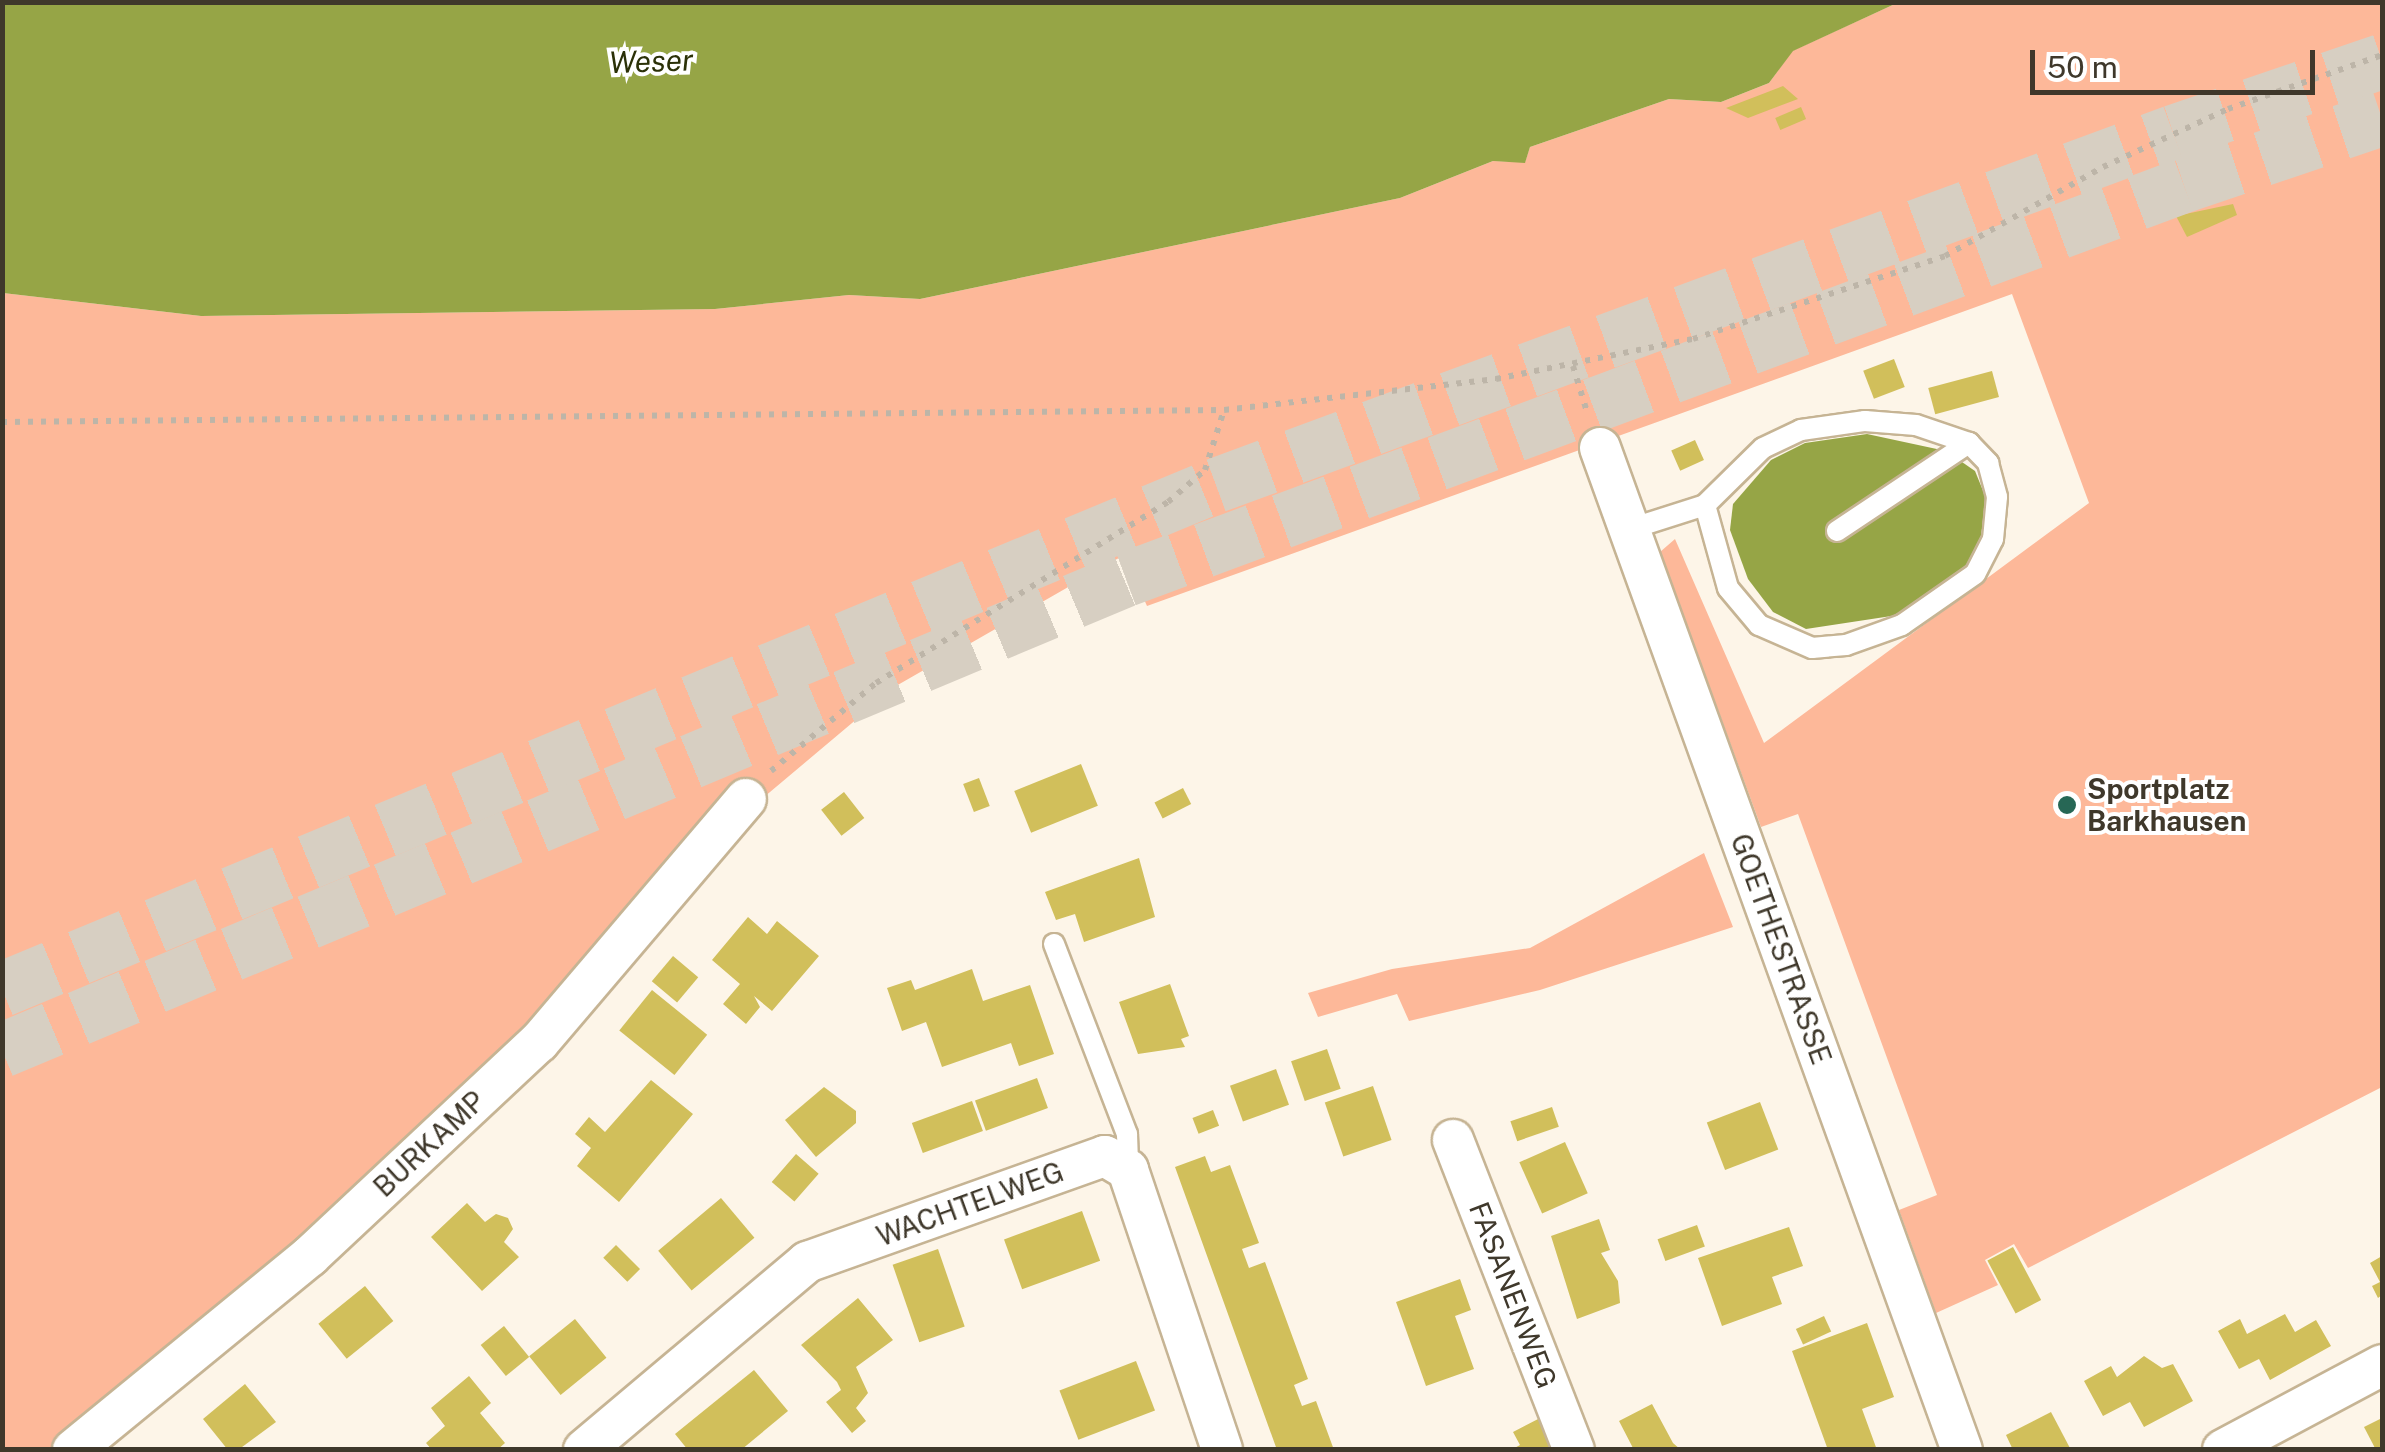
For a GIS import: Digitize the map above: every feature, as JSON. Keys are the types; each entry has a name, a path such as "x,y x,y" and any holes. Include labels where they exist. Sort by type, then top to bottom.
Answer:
{"street":[{"name":"GOETHESTRASSE","path":"1600,448 1962,1450"},
{"name":"BURKAMP","path":"73,1450 310,1256 539,1042 746,798"},
{"name":"FASANENWEG","path":"1453,1140 1574,1450"},
{"name":"WACHTELWEG","path":"584,1450 807,1262 1106,1156 1128,1170"},
{"path":"1128,1170 1222,1450"},
{"path":"2222,1450 2382,1365"}],"lane":[{"path":"1630,529 1704,505 1763,448 1802,430 1865,421 1916,425 1968,443 1988,462 1997,496 1993,539 1975,574 1902,625 1846,645 1812,648 1758,625 1728,588 1704,505"},
{"path":"1837,531 1968,443"},
{"path":"1054,944 1126,1134 1128,1170"}],"path":[{"path":"2,422 1224,410 1496,380 1572,366 1797,310 1945,256 2156,142 2382,55"},
{"path":"1572,366 1600,448"},
{"path":"1496,380 1498,391"},
{"path":"746,798 796,744 876,683 1168,502 1204,470 1224,410"}],"shaded area":[{"path":"1897,3 2382,3 2382,1087 2028,1268 2014,1244 1985,1260 1998,1285 1936,1313 1899,1210 1937,1195 1798,814 1761,827 1660,552 1675,539 1764,743 2089,503 2012,294 1147,606 1124,555 896,686 757,803 547,1047 88,1449 3,1450 3,293 201,316 715,309 849,295 920,299 1400,198 1493,161 1525,162 1530,147 1669,99 1721,102 1769,83 1792,51"},
{"path":"1704,853 1733,927 1540,990 1409,1021 1397,994 1318,1017 1308,993 1392,969 1530,948"}],"water":[{"name":"Weser","path":"3,2 1897,3 1793,51 1769,83 1721,102 1669,99 1530,147 1525,163 1493,161 1400,198 920,299 849,295 715,309 201,316 3,293"},
{"path":"1867,434 1946,451 1975,471 1986,498 1981,536 1966,566 1898,615 1806,629 1773,612 1748,579 1730,530 1733,504 1771,460 1805,443"}],"building":[{"path":"1783,86 1798,99 1748,118 1726,108"},
{"path":"1801,107 1806,119 1780,130 1775,118"},
{"path":"2233,204 2237,215 2187,237 2176,216"},
{"path":"1894,359 1905,387 1874,399 1863,371"},
{"path":"1992,371 1999,397 1935,414 1928,388"},
{"path":"1695,440 1704,460 1680,471 1671,451"},
{"path":"1081,764 1098,806 1031,833 1014,791"},
{"path":"979,778 990,806 974,812 963,784"},
{"path":"1183,788 1191,804 1163,819 1154,803"},
{"path":"844,792 864,818 841,836 821,810"},
{"path":"1139,858 1155,917 1084,942 1075,914 1056,920 1045,892"},
{"path":"748,917 767,934 777,921 819,956 772,1011 754,996 760,1007 746,1024 723,1004 740,984 712,960"},
{"path":"673,956 698,977 677,1002 652,981"},
{"path":"972,969 983,1001 1030,985 1054,1054 1019,1066 1011,1043 942,1067 926,1022 902,1031 887,988 911,980 915,990"},
{"path":"1170,984 1189,1036 1181,1039 1185,1047 1138,1054 1119,1002"},
{"path":"652,990 707,1035 674,1075 619,1030"},
{"path":"1327,1049 1341,1089 1305,1101 1291,1061"},
{"path":"1276,1069 1289,1105 1243,1121 1230,1086"},
{"path":"1037,1078 1048,1108 986,1131 975,1101"},
{"path":"651,1080 693,1114 619,1202 577,1166 591,1148 575,1134 589,1117 605,1132"},
{"path":"1373,1086 1392,1140 1343,1156 1325,1103"},
{"path":"824,1087 856,1111 856,1123 816,1157 785,1120"},
{"path":"972,1101 983,1131 923,1153 912,1123"},
{"path":"1760,1102 1778,1150 1725,1170 1707,1122"},
{"path":"1552,1107 1559,1127 1517,1141 1510,1121"},
{"path":"1213,1110 1219,1126 1199,1134 1192,1118"},
{"path":"1565,1142 1588,1193 1542,1213 1519,1162"},
{"path":"796,1154 819,1174 794,1202 772,1182"},
{"path":"1205,1156 1211,1172 1230,1165 1259,1243 1242,1249 1249,1268 1265,1262 1308,1379 1294,1385 1302,1406 1316,1401 1334,1450 1277,1450 1175,1167"},
{"path":"721,1198 754,1238 692,1291 658,1251"},
{"path":"467,1203 485,1222 496,1214 508,1218 513,1229 504,1242 519,1257 482,1291 431,1237"},
{"path":"1082,1211 1100,1261 1022,1289 1004,1239"},
{"path":"1599,1219 1610,1250 1601,1253 1618,1281 1620,1303 1577,1319 1551,1236"},
{"path":"1697,1225 1705,1247 1665,1261 1658,1239"},
{"path":"1789,1227 1803,1266 1772,1277 1782,1304 1722,1326 1698,1258"},
{"path":"616,1245 640,1269 627,1282 603,1258"},
{"path":"2013,1247 2041,1300 2016,1314 1987,1261"},
{"path":"938,1249 965,1327 919,1342 893,1265"},
{"path":"2382,1256 2382,1295 2378,1298 2372,1286 2380,1282 2370,1263"},
{"path":"1460,1279 1471,1310 1455,1316 1474,1369 1426,1386 1396,1302"},
{"path":"365,1286 393,1321 347,1359 318,1324"},
{"path":"858,1298 893,1340 856,1367 868,1393 856,1408 866,1421 852,1433 826,1402 841,1390 837,1382 801,1345"},
{"path":"2285,1314 2295,1332 2316,1320 2331,1346 2270,1380 2259,1359 2239,1369 2218,1331 2240,1319 2247,1334"},
{"path":"1824,1316 1831,1331 1803,1345 1796,1329"},
{"path":"575,1319 606,1358 561,1395 529,1356"},
{"path":"1867,1323 1894,1397 1862,1409 1877,1450 1828,1450 1792,1351"},
{"path":"504,1326 529,1357 506,1376 481,1345"},
{"path":"2144,1356 2162,1368 2173,1364 2193,1401 2144,1427 2130,1402 2103,1416 2084,1381 2111,1366 2117,1377"},
{"path":"1136,1361 1155,1410 1078,1440 1059,1390"},
{"path":"754,1370 788,1411 741,1450 688,1450 675,1434"},
{"path":"469,1376 491,1403 480,1413 505,1443 497,1450 432,1450 426,1443 445,1426 431,1408"},
{"path":"245,1384 276,1422 238,1450 228,1450 203,1419"},
{"path":"1652,1404 1673,1443 1681,1450 1634,1450 1619,1421"},
{"path":"2051,1412 2071,1450 2013,1450 2006,1435"},
{"path":"1542,1417 1556,1450 1511,1450 1520,1445 1513,1432"},
{"path":"2382,1418 2382,1450 2376,1450 2364,1427"}],"tunnel":[{"path":"2,989 1216,485 2173,132 2382,61"},
{"path":"2,1050 1126,579 2184,185 2382,118"}],"place":[{"name":"Sportplatz Barkhausen","path":"2067,805"}]}
